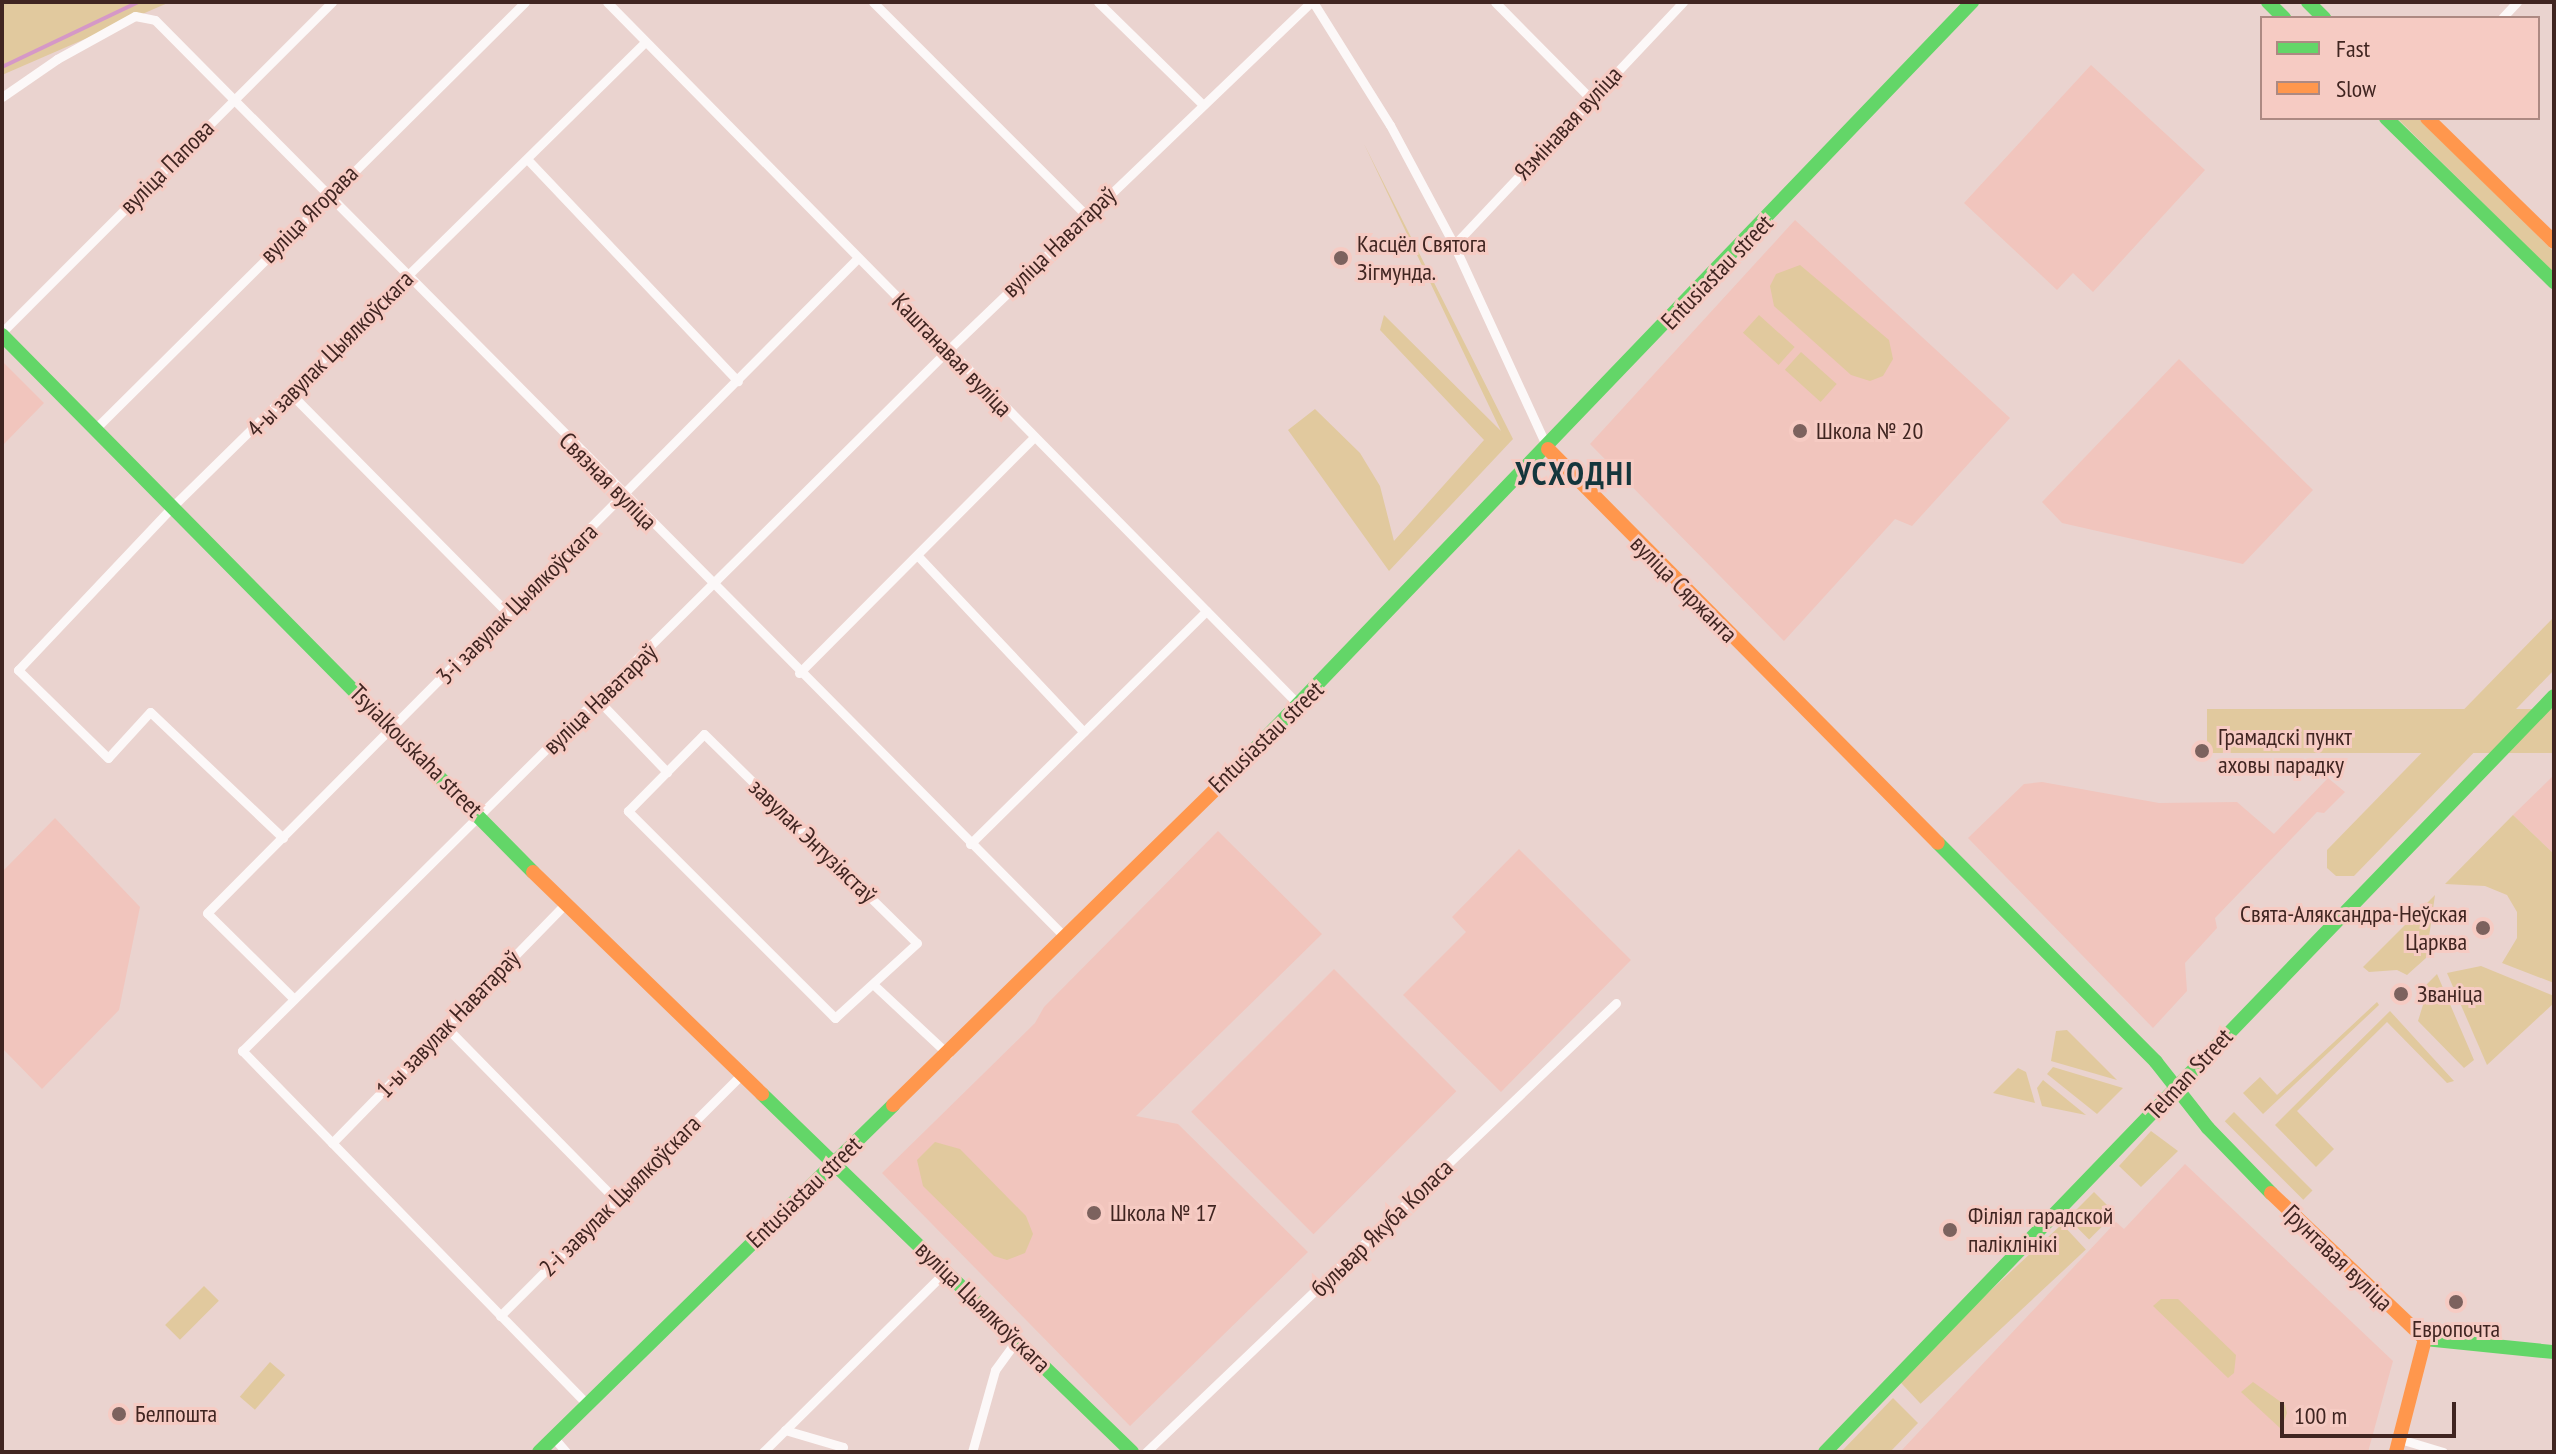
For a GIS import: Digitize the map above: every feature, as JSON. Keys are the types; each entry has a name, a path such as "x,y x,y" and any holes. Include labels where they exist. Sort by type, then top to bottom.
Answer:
{"main road":[{"name":"Entusiastau street","path":"539,1452 1300,706 1972,2"},
{"path":"2388,120 2554,282"},
{"path":"2429,120 2553,238"},
{"name":"Tsyialkouskaha street","path":"2,334 170,509 393,726 565,904 739,1077 833,1163"},
{"name":"вуліца Сяржанта","path":"1548,449 2176,1087"},
{"name":"Telman Street","path":"1825,1452 2554,696"},
{"name":"Грунтавая вуліца","path":"2176,1087 2208,1128 2313,1236 2425,1339"},
{"name":"вуліца Цыялкоўскага","path":"833,1163 1132,1452"},
{"path":"2398,1446 2425,1339 2554,1352"}],"street":[{"name":"вуліца Папова","path":"2,334 332,2"},
{"name":"вуліца Ягорава","path":"95,429 525,2"},
{"name":"Каштанавая вуліца","path":"607,2 947,351 1300,706"},
{"path":"873,2 1086,215"},
{"path":"1098,2 1203,105"},
{"name":"вуліца Наватараў","path":"587,1404 242,1051 714,587 947,351 1312,2"},
{"name":"вуліца Сяржанта","path":"1312,2 1390,125 1454,245 1548,449"},
{"path":"1495,2 1591,99"},
{"name":"Язмінавая вуліца","path":"1454,245 1683,2"},
{"name":"Связная вуліца","path":"2,97 57,59 135,16 155,20 624,497 1065,937"},
{"name":"4-ы завулак Цыялкоўскага","path":"283,838 150,712 108,758 18,670 170,509 291,394 645,42"},
{"path":"528,160 738,381"},
{"name":"3-і завулак Цыялкоўскага","path":"294,999 207,913 624,497 858,258"},
{"path":"291,394 508,613"},
{"path":"799,673 1033,438"},
{"path":"917,555 1084,732"},
{"path":"970,844 1206,611"},
{"path":"598,700 667,772"},
{"name":"завулак Энтузіястаў","path":"704,734 917,943 875,986 835,1018 628,811 704,734"},
{"name":"1-ы завулак Наватараў","path":"332,1143 565,904"},
{"path":"875,986 948,1054"},
{"name":"бульвар Якуба Коласа","path":"1146,1452 1616,1003"},
{"path":"446,1027 616,1200"},
{"name":"2-і завулак Цыялкоўскага","path":"500,1316 739,1077"},
{"path":"763,1452 946,1271"},
{"path":"972,1452 995,1370 1017,1340"},
{"path":"785,1430 843,1447 841,1452"},
{"path":"554,1438 566,1452"},
{"path":"2398,1446 2443,1452"}],"shaded area":[{"path":"2,2 170,2 2,75"},
{"path":"2091,65 2205,170 2093,292 2073,273 2057,290 1964,203"},
{"path":"2399,120 2420,120 2554,252 2554,273"},
{"path":"1364,144 1513,439 1389,571 1288,430 1315,409 1360,453 1380,486 1394,541 1484,440 1380,330 1384,315 1501,431"},
{"name":"Школа № 20","path":"1795,220 2010,418 1912,526 1895,519 1784,641 1590,444"},
{"path":"1800,265 1889,340 1893,359 1883,376 1870,381 1851,375 1774,306 1770,286 1776,274"},
{"path":"1759,315 1795,347 1779,365 1743,333"},
{"path":"1801,352 1837,384 1821,402 1785,370"},
{"path":"2179,359 2313,490 2243,564 2062,523 2042,502"},
{"path":"2,361 44,403 2,446"},
{"path":"2554,617 2554,670 2354,876 2336,876 2327,868 2327,850"},
{"path":"2207,709 2554,709 2554,753 2207,753"},
{"path":"2554,775 2554,854 2513,815"},
{"path":"2328,778 2345,792 2324,813 2317,812 2215,918 2217,928 2185,963 2187,991 2153,1028 1968,838 2024,784 2042,782 2159,803 2237,802 2274,834"},
{"path":"2513,815 2554,854 2554,983 2502,963 2517,938 2517,912 2507,895 2485,886 2445,884"},
{"path":"55,818 140,907 119,1010 42,1089 2,1048 2,872"},
{"name":"Школа № 17","path":"1218,831 1322,934 1136,1116 1178,1124 1308,1252 1130,1426 882,1173 1035,1023 1044,1007"},
{"path":"1519,849 1631,960 1501,1092 1403,995 1466,932 1452,917"},
{"path":"2435,895 2426,958 2407,975 2397,970 2369,972 2363,967"},
{"path":"2481,966 2554,996 2554,1003 2487,1065 2447,973"},
{"path":"1334,969 1456,1091 1313,1234 1191,1112"},
{"path":"2437,974 2474,1060 2464,1068 2418,1021 2427,992 2422,989"},
{"path":"2377,1002 2379,1005 2263,1114 2243,1093 2260,1077 2277,1095"},
{"path":"2390,1011 2454,1081 2447,1083 2387,1022 2297,1111 2334,1149 2316,1167 2275,1125"},
{"path":"2067,1030 2117,1080 2051,1061 2056,1031"},
{"path":"2053,1067 2123,1088 2097,1114 2047,1074"},
{"path":"2018,1068 2026,1072 2035,1103 1993,1093"},
{"path":"2043,1080 2086,1115 2042,1106 2037,1088"},
{"path":"2234,1112 2312,1190 2303,1200 2225,1121"},
{"path":"2151,1131 2178,1151 2141,1187 2119,1166"},
{"path":"935,1142 960,1149 1026,1216 1033,1234 1025,1253 1007,1260 994,1256 923,1186 917,1160"},
{"path":"2185,1164 2393,1361 2368,1452 1900,1452 2116,1222 2124,1229"},
{"path":"2094,1192 2115,1213 2089,1239 2068,1218"},
{"path":"2062,1224 2086,1250 1921,1404 1897,1378"},
{"path":"204,1286 219,1301 180,1340 165,1325"},
{"path":"2161,1299 2178,1299 2236,1355 2234,1373 2228,1378 2153,1306"},
{"path":"270,1362 285,1375 255,1410 240,1397"},
{"path":"2253,1382 2285,1405 2287,1413 2281,1429 2241,1392"},
{"path":"1893,1398 1918,1423 1890,1452 1841,1452"}],"waterway":[{"path":"2,67 138,2"}],"traffic: fast":[{"path":"1229,776 1972,2"},
{"path":"2268,2 2282,16"},
{"path":"2308,2 2322,16"},
{"path":"2388,120 2554,282"},
{"path":"2,335 533,872"},
{"path":"1825,1452 2554,696"},
{"path":"1938,843 2156,1062 2208,1128 2271,1193"},
{"path":"762,1094 1132,1452"},
{"path":"539,1452 893,1105"},
{"path":"2425,1339 2554,1352"}],"traffic: slow":[{"path":"2429,120 2554,242"},
{"path":"1548,449 1938,843"},
{"path":"893,1105 1229,776"},
{"path":"533,872 762,1094"},
{"path":"2271,1193 2425,1339 2396,1452"}],"place":[{"name":"Касцёл Святога Зігмунда.","path":"1341,258"},
{"name":"Школа № 20","path":"1800,431"},
{"name":"Грамадскі пункт аховы парадку","path":"2202,751"},
{"name":"Свята-Аляксандра-Неўская Царква","path":"2483,928"},
{"name":"Званіца","path":"2401,994"},
{"name":"Школа № 17","path":"1094,1213"},
{"name":"Філіял гарадской паліклінікі","path":"1950,1230"},
{"name":"Европочта","path":"2456,1302"},
{"name":"Белпошта","path":"119,1414"}],"district":[{"name":"УСХОДНІ","path":"1575,473"}]}
